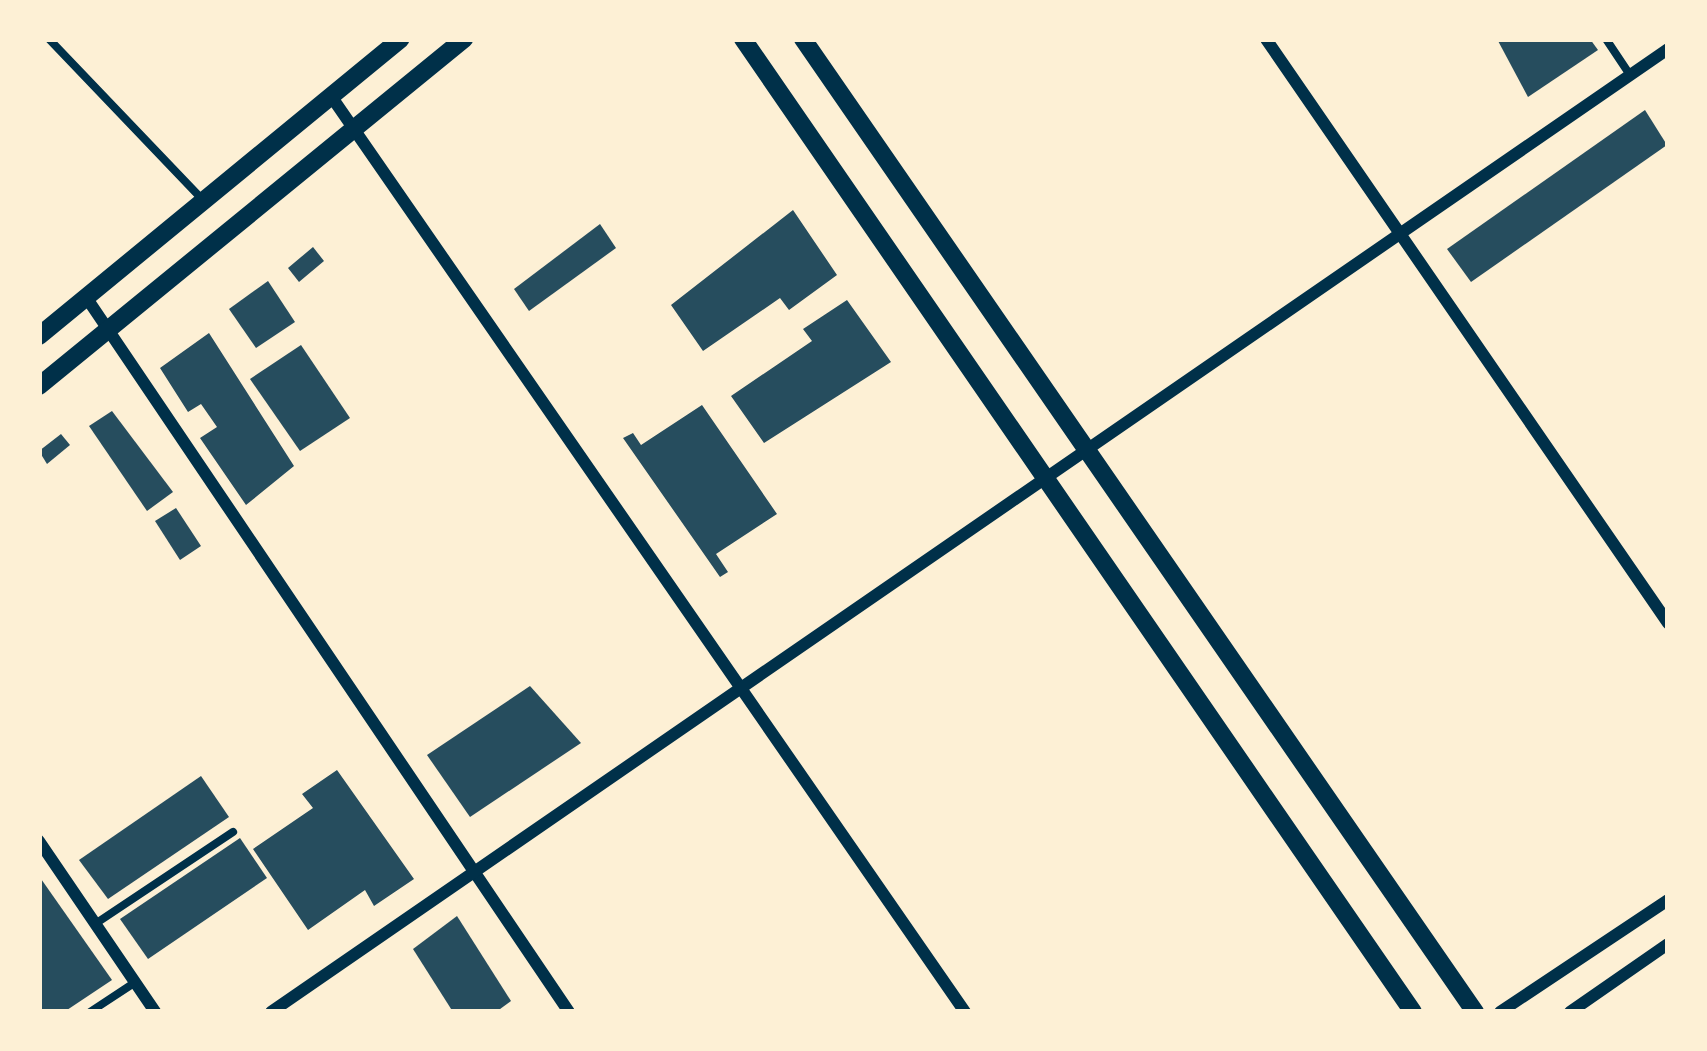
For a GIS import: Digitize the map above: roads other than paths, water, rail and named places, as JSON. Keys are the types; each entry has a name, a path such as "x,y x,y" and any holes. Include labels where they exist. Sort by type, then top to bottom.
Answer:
{"street":[{"path":"39,336 401,39"},
{"path":"39,386 464,39"},
{"path":"743,39 1413,1012"},
{"path":"803,39 1082,450 1475,1012"},
{"path":"1266,39 1668,623"},
{"path":"271,1012 470,869 1668,49"},
{"path":"331,96 356,123 965,1012"},
{"path":"86,297 569,1012"},
{"path":"39,842 155,1012"},
{"path":"1500,1012 1668,900"},
{"path":"1570,1012 1668,944"}],"lane":[{"path":"49,39 203,200"},
{"path":"1606,39 1630,74"},
{"path":"95,924 232,832"},
{"path":"90,1012 135,982"}]}
